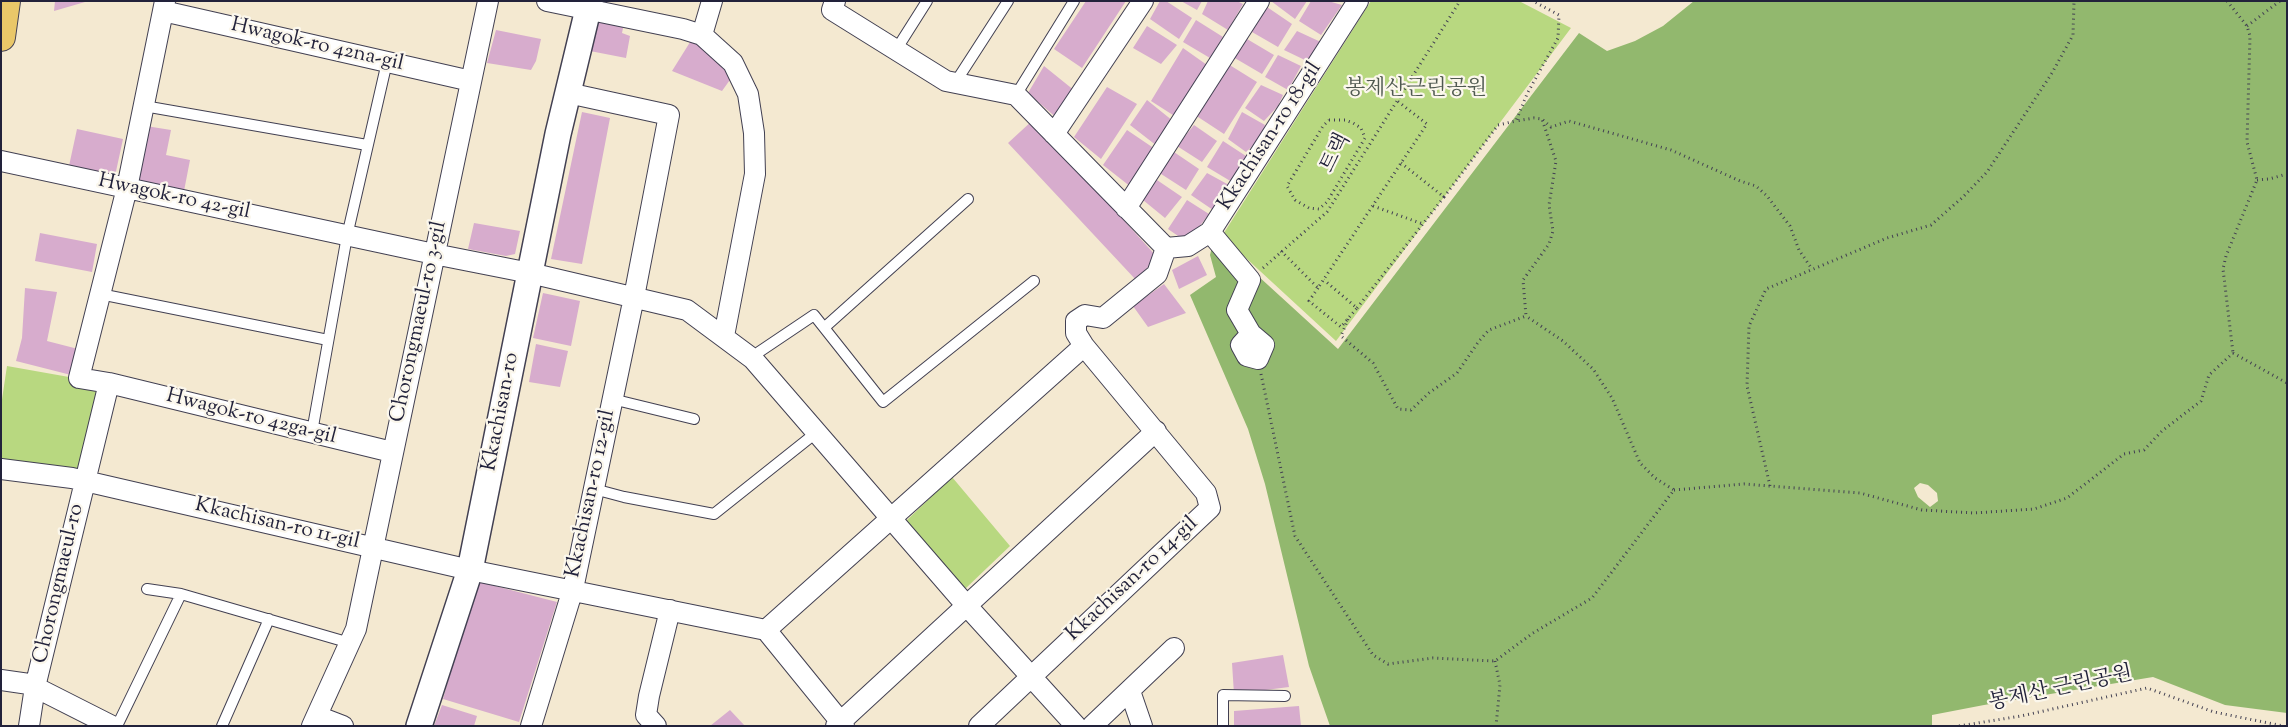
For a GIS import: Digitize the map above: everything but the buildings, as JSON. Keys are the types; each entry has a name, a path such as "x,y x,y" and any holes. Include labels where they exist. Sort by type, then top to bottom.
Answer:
{"main road":[{"path":"1,37 6,1"}],"street":[{"name":"Chorongmaeul-ro 3-gil","path":"314,721 356,629 488,1"},
{"path":"546,1 589,6 702,35 733,63 748,94 754,133 755,174 724,336"},
{"path":"702,35 712,1"},
{"path":"835,1 832,10 946,81 1016,95 1166,248"},
{"path":"1054,134 1143,1"},
{"path":"1126,208 1259,1"},
{"name":"Kkachisan-ro 18-gil","path":"1166,248 1188,246 1210,232 1358,1"},
{"name":"Hwagok-ro 42na-gil","path":"127,188 164,6 386,62 471,81"},
{"name":"Kkachisan-ro","path":"420,726 470,570 530,272 568,93 589,6"},
{"path":"568,93 668,115 634,297"},
{"name":"Hwagok-ro 42-gil","path":"1,161 347,236 530,272"},
{"name":"Hwagok-ro 42ga-gil","path":"127,188 79,378 109,383 392,452"},
{"path":"1210,232 1250,280 1236,310 1251,334 1241,345 1247,356 1258,359"},
{"name":"Kkachisan-ro 14-gil","path":"1031,677 1210,508 1206,493 1084,346 1076,333 1076,321 1084,316 1103,318 1158,274 1166,248"},
{"path":"530,272 687,310 753,359 966,606 1076,726"},
{"name":"Kkachisan-ro 12-gil","path":"531,726 573,589 634,297"},
{"path":"1084,346 766,630 840,724 1156,431"},
{"path":"84,480 109,383"},
{"name":"Kkachisan-ro 11-gil","path":"1,468 84,480 470,570"},
{"name":"Chorongmaeul-ro","path":"35,687 84,480"},
{"name":"Kkachisan-ro 12-gil","path":"470,570 573,589 766,630"},
{"path":"656,726 646,715 648,696 670,610"},
{"path":"1092,726 1174,648"},
{"path":"979,726 1031,677"},
{"name":"Chorongmaeul-ro","path":"1,680 35,687 112,726"},
{"path":"29,726 35,687"},
{"path":"1130,691 1142,726"},
{"path":"314,721 343,726"}],"lane":[{"path":"896,50 927,1"},
{"path":"955,83 1008,1"},
{"path":"1016,95 1074,1"},
{"path":"312,432 347,236 386,62"},
{"path":"144,106 367,146"},
{"path":"825,328 968,198"},
{"path":"753,359 759,352 814,315 883,402 1034,281"},
{"path":"100,294 328,340"},
{"name":"Kkachisan-ro 12-gil","path":"612,399 694,419"},
{"path":"594,489 624,497 714,514 817,432"},
{"path":"147,588 182,594 350,643"},
{"path":"117,726 182,594"},
{"path":"222,726 268,619"},
{"path":"1223,726 1223,695 1285,696"}],"path":[{"path":"1250,280 1327,212 1460,1"},
{"path":"1516,122 1528,94 1558,38 1559,15 1533,1"},
{"path":"1770,486 1747,386 1749,326 1766,289 1887,238 1931,225 1963,198 1986,172 2052,73 2073,35 2074,1"},
{"path":"2227,1 2247,26 2251,52 2247,142 2258,180 2226,256 2224,269 2233,353"},
{"path":"2247,26 2280,1"},
{"path":"1396,100 1427,124 1309,301 1341,328 1498,125 1534,118 1542,119 1551,127 1569,121 1671,150 1740,181 1756,186 1767,196 1790,226 1799,250 1812,269"},
{"path":"1542,119 1556,161 1549,205 1553,231 1549,244 1522,280 1526,316 1563,341 1593,369 1612,398 1640,464 1655,478 1674,490 1744,484 1860,493 1922,510 1974,513 2034,509 2067,498 2124,454 2144,450 2162,431 2201,401 2209,375 2233,353"},
{"name":"트랙","path":"1329,120 1345,120 1361,128 1365,138 1363,144 1327,202 1320,209 1309,208 1295,200 1287,186 1291,178 1323,126 1329,120"},
{"path":"1401,163 1444,197"},
{"path":"2258,180 2287,174"},
{"path":"1373,206 1423,224"},
{"path":"1281,251 1318,288"},
{"path":"1324,280 1357,308"},
{"path":"1348,319 1341,336 1373,363 1398,409 1411,410 1429,393 1457,373 1478,341 1489,330 1526,316"},
{"path":"2233,353 2287,383"},
{"path":"1258,359 1294,536 1373,655 1388,664 1433,658 1495,661 1532,633 1592,598 1674,490"},
{"path":"1495,661 1500,686 1496,726"},
{"name":"봉제산 근린공원","path":"1959,726 2021,716 2147,688 2214,712 2283,726"}],"green space":[{"name":"봉제산근린공원","path":"1371,1 1519,1 1571,28 1336,341 1222,236"},
{"path":"1694,1 2287,1 2287,713 2225,705 2153,677 1932,715 1932,726 1330,726 1309,666 1265,484 1248,429 1190,295 1216,277 1210,255 1212,247 1222,243 1338,349 1579,33 1607,51 1635,41 1663,26","holes":["1920,483 1928,485 1937,493 1938,501 1930,507 1918,497 1914,488"]},
{"path":"7,366 69,377 101,388 79,471 1,461 1,406"},
{"path":"952,477 1010,546 965,589 906,521"}]}
